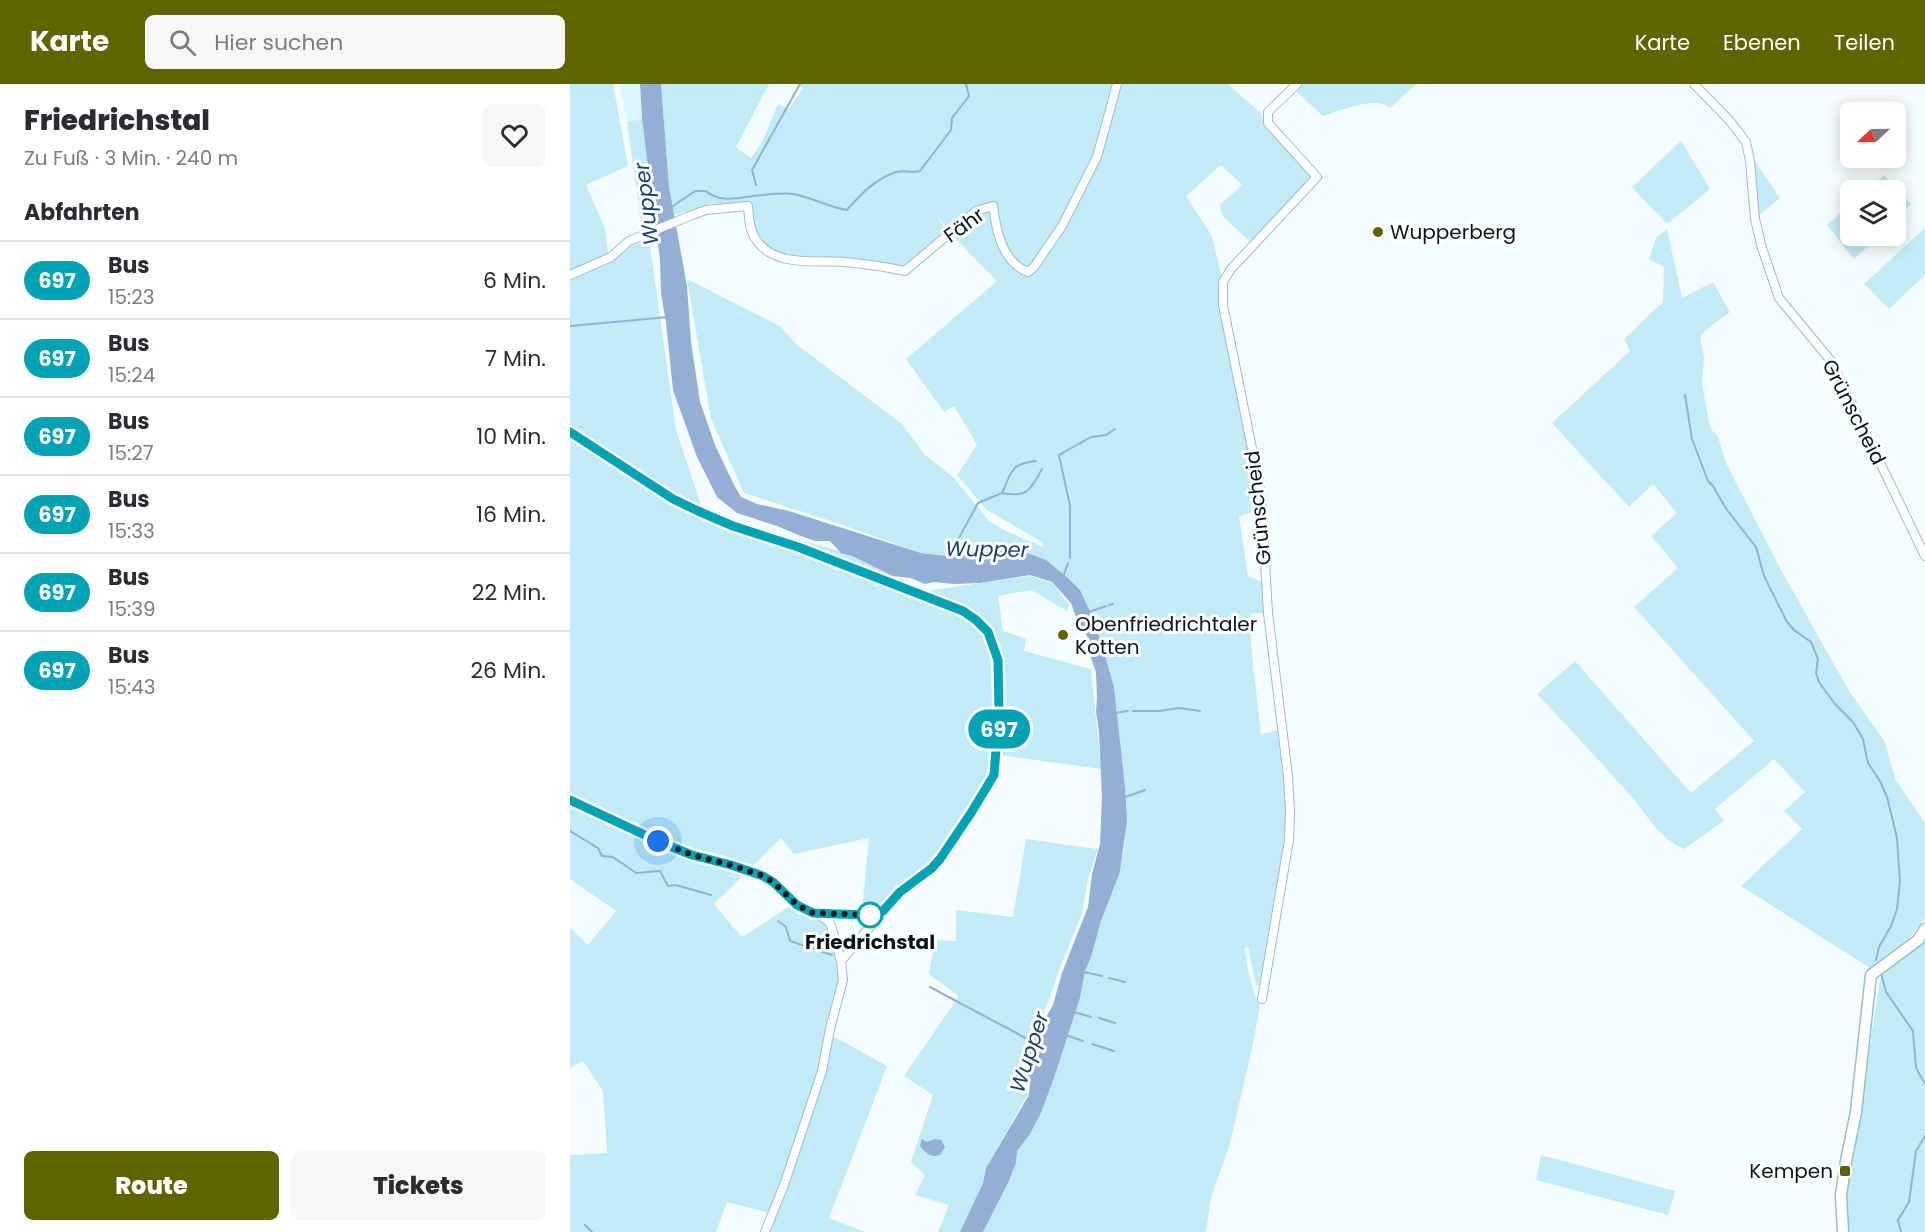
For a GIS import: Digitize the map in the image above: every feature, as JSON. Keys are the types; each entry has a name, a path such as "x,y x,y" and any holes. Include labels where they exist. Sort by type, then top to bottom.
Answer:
{"street":[{"name":"Fähr","path":"570,275 611,257 625,243 635,238 692,215 706,210 748,206 750,225 755,238 766,250 778,257 798,261 867,265 905,271 976,211 993,206 1001,244 1021,269 1028,272 1034,267 1062,226 1097,157 1116,84"},
{"name":"Grünscheid","path":"1262,999 1288,840 1290,799 1268,613 1261,493 1223,305 1223,282 1231,269 1317,177 1268,123 1268,112 1297,84"},
{"name":"Grünscheid","path":"1694,84 1730,121 1746,142 1755,219 1779,298 1831,361 1925,556"},
{"path":"570,432 687,507 963,611 988,632 996,653 1000,677 994,775 940,859 932,868 900,892 841,961"},
{"path":"570,800 692,855 749,870 769,879 797,905 830,923 841,961 843,980 830,1029 825,1061 784,1185 765,1232"},
{"path":"819,915 837,913 865,915 883,911"},
{"path":"1843,1232 1841,1195 1856,1112 1871,975 1918,940 1925,929"}],"shaded area":[{"path":"570,84 613,84 628,166 586,185 605,229 608,253 607,256 570,270"},
{"path":"619,84 640,84 642,119 627,122"},
{"path":"661,84 769,84 736,147 751,158 762,142 778,104 789,109 803,88 797,84 1228,84 1261,113 1264,127 1268,127 1312,175 1312,179 1252,244 1222,215 1220,205 1242,185 1221,165 1186,196 1212,236 1222,279 1218,296 1255,475 1254,512 1239,516 1248,576 1265,583 1265,612 1250,614 1252,655 1261,734 1280,730 1289,810 1268,955 1261,985 1256,985 1248,947 1245,948 1248,971 1260,1006 1229,1147 1211,1197 1206,1232 983,1232 1008,1183 1016,1163 1017,1151 1030,1134 1041,1113 1055,1075 1080,998 1085,971 1101,921 1120,872 1125,844 1125,787 1114,687 1095,622 1080,590 1046,560 1005,550 955,557 921,553 744,493 711,419 687,279 780,326 796,344 902,424 925,455 953,477 989,521 1043,547 1042,542 987,510 957,475 977,445 954,406 944,412 906,359 997,281 953,236 935,213 947,232 904,268 781,256 759,239 753,227 748,205 714,206 712,203 675,215 669,187"},
{"path":"1300,84 1416,84 1390,108 1384,104 1367,104 1323,116 1294,89"},
{"path":"642,119 656,225 642,229 627,122"},
{"path":"1681,141 1710,189 1667,224 1632,187"},
{"path":"1754,160 1780,198 1758,216"},
{"path":"1884,175 1889,180 1878,180"},
{"path":"1906,199 1911,204 1906,209"},
{"path":"1840,214 1840,241 1827,225"},
{"path":"1925,228 1925,275 1889,309 1864,284"},
{"path":"1667,229 1682,298 1713,282 1730,312 1704,332 1700,338 1704,357 1702,383 1711,429 1718,437 1727,465 1780,568 1849,691 1885,742 1895,779 1925,823 1925,919 1910,937 1870,968 1741,886 1802,829 1784,811 1805,792 1774,759 1715,809 1724,821 1684,849 1660,832 1618,781 1537,694 1575,661 1691,793 1754,741 1634,607 1678,568 1651,536 1677,513 1653,484 1629,507 1552,423 1630,351 1624,339 1663,302 1664,267 1649,259 1656,238"},
{"path":"649,239 676,430 703,511 845,553 926,591 1030,576 1052,583 1069,605 1067,611 1031,590 998,596 1003,631 1026,639 1024,651 1091,669 1101,769 993,754 990,775 967,815 931,864 877,910 862,911 869,838 794,854 781,838 714,904 742,937 792,905 825,924 835,952 839,982 826,1049 782,1184 770,1213 727,1202 716,1232 570,1232 570,1155 607,1153 603,1091 583,1061 570,1068 570,928 588,945 616,911 570,879 570,434 688,505 570,430 570,278 615,260 631,246"},
{"path":"1844,246 1868,246 1854,259"},
{"path":"1026,839 1098,849 1088,879 1082,913 1048,1003 1020,1061 1028,1094 986,1168 983,1183 960,1232 938,1232 949,1205 915,1195 925,1175 911,1162 933,1095 904,1076 959,996 929,974 935,940 956,941 956,910 1013,917"},
{"path":"1925,942 1925,1232 1847,1232 1848,1181 1880,979 1893,963"},
{"path":"833,1036 887,1066 829,1218 865,1232 770,1232 805,1135"},
{"path":"1541,1155 1675,1191 1668,1215 1536,1180"}],"water":[{"name":"Wupper","path":"640,84 661,84 669,187 687,286 691,342 700,402 715,445 741,497 757,504 789,511 921,553 955,557 1005,550 1027,553 1046,560 1080,590 1095,622 1104,652 1114,687 1125,787 1127,820 1120,872 1101,921 1085,971 1080,998 1041,1113 1030,1134 1017,1151 1016,1163 1008,1183 983,1232 960,1232 983,1183 986,1168 1029,1095 1030,1083 1024,1062 1030,1045 1053,1005 1062,973 1088,907 1092,874 1100,844 1102,797 1096,712 1096,672 1088,650 1087,636 1071,603 1052,582 1030,575 980,583 934,582 925,584 911,578 893,576 841,553 830,541 815,541 737,513 717,497 697,457 673,390"},
{"path":"922,1139 927,1142 935,1139 941,1140 945,1147 940,1155 931,1155 920,1146"}],"waterway":[{"path":"756,185 752,170 800,84"},
{"path":"670,208 695,191 706,191 726,199 793,194 847,210 881,179 896,172 920,171 951,130 952,118 969,96 966,84"},
{"path":"570,326 669,317"},
{"path":"1685,395 1692,439 1708,481 1756,547 1764,576 1787,622 1811,642 1818,659 1816,673 1819,682 1835,704 1853,722 1863,739 1868,763 1887,797 1897,838 1900,881 1897,909 1891,926 1879,947 1876,960"},
{"path":"1070,558 1070,506 1059,455 1091,437 1106,435 1115,429"},
{"name":"Wupper","path":"948,558 978,503 1002,493 1010,474 1016,467 1036,461"},
{"path":"1002,493 1018,494 1027,491 1042,469"},
{"path":"1063,577 1068,563"},
{"path":"1109,605 1113,604"},
{"path":"1089,612 1106,606"},
{"path":"1133,711 1179,708 1200,711"},
{"path":"1115,713 1128,711"},
{"path":"1123,798 1145,790"},
{"path":"570,831 598,848 602,856 613,857 636,873 660,871 668,886 676,885 711,895"},
{"path":"778,921 786,927 790,941 832,955"},
{"path":"1084,972 1102,976"},
{"path":"1881,973 1886,992 1913,1031 1916,1068 1925,1084"},
{"path":"1109,978 1125,982"},
{"name":"Wupper","path":"930,987 1033,1042"},
{"path":"1074,1012 1091,1017"},
{"path":"1099,1018 1115,1023"},
{"path":"1066,1035 1083,1041"},
{"path":"1092,1044 1114,1051"},
{"path":"1901,1232 1898,1220 1909,1202 1916,1151 1925,1136"},
{"path":"585,1225 592,1232"}],"bus line":[{"name":"697","path":"570,432 687,507 963,611 988,632 998,660 1000,677 996,762 991,781 957,836 932,868 900,892 883,911 875,914 819,915 813,913 797,905 773,882 763,876 692,855 570,800"}],"place":[{"name":"Wupperberg","path":"1378,232"},
{"name":"Obenfriedrichtaler Kotten","path":"1063,635"},
{"name":"Friedrichstal","path":"870,915"},
{"name":"Kempen","path":"1845,1171"}],"route":[{"path":"658,841 692,855 763,876 773,882 797,905 813,913 870,915"}]}
